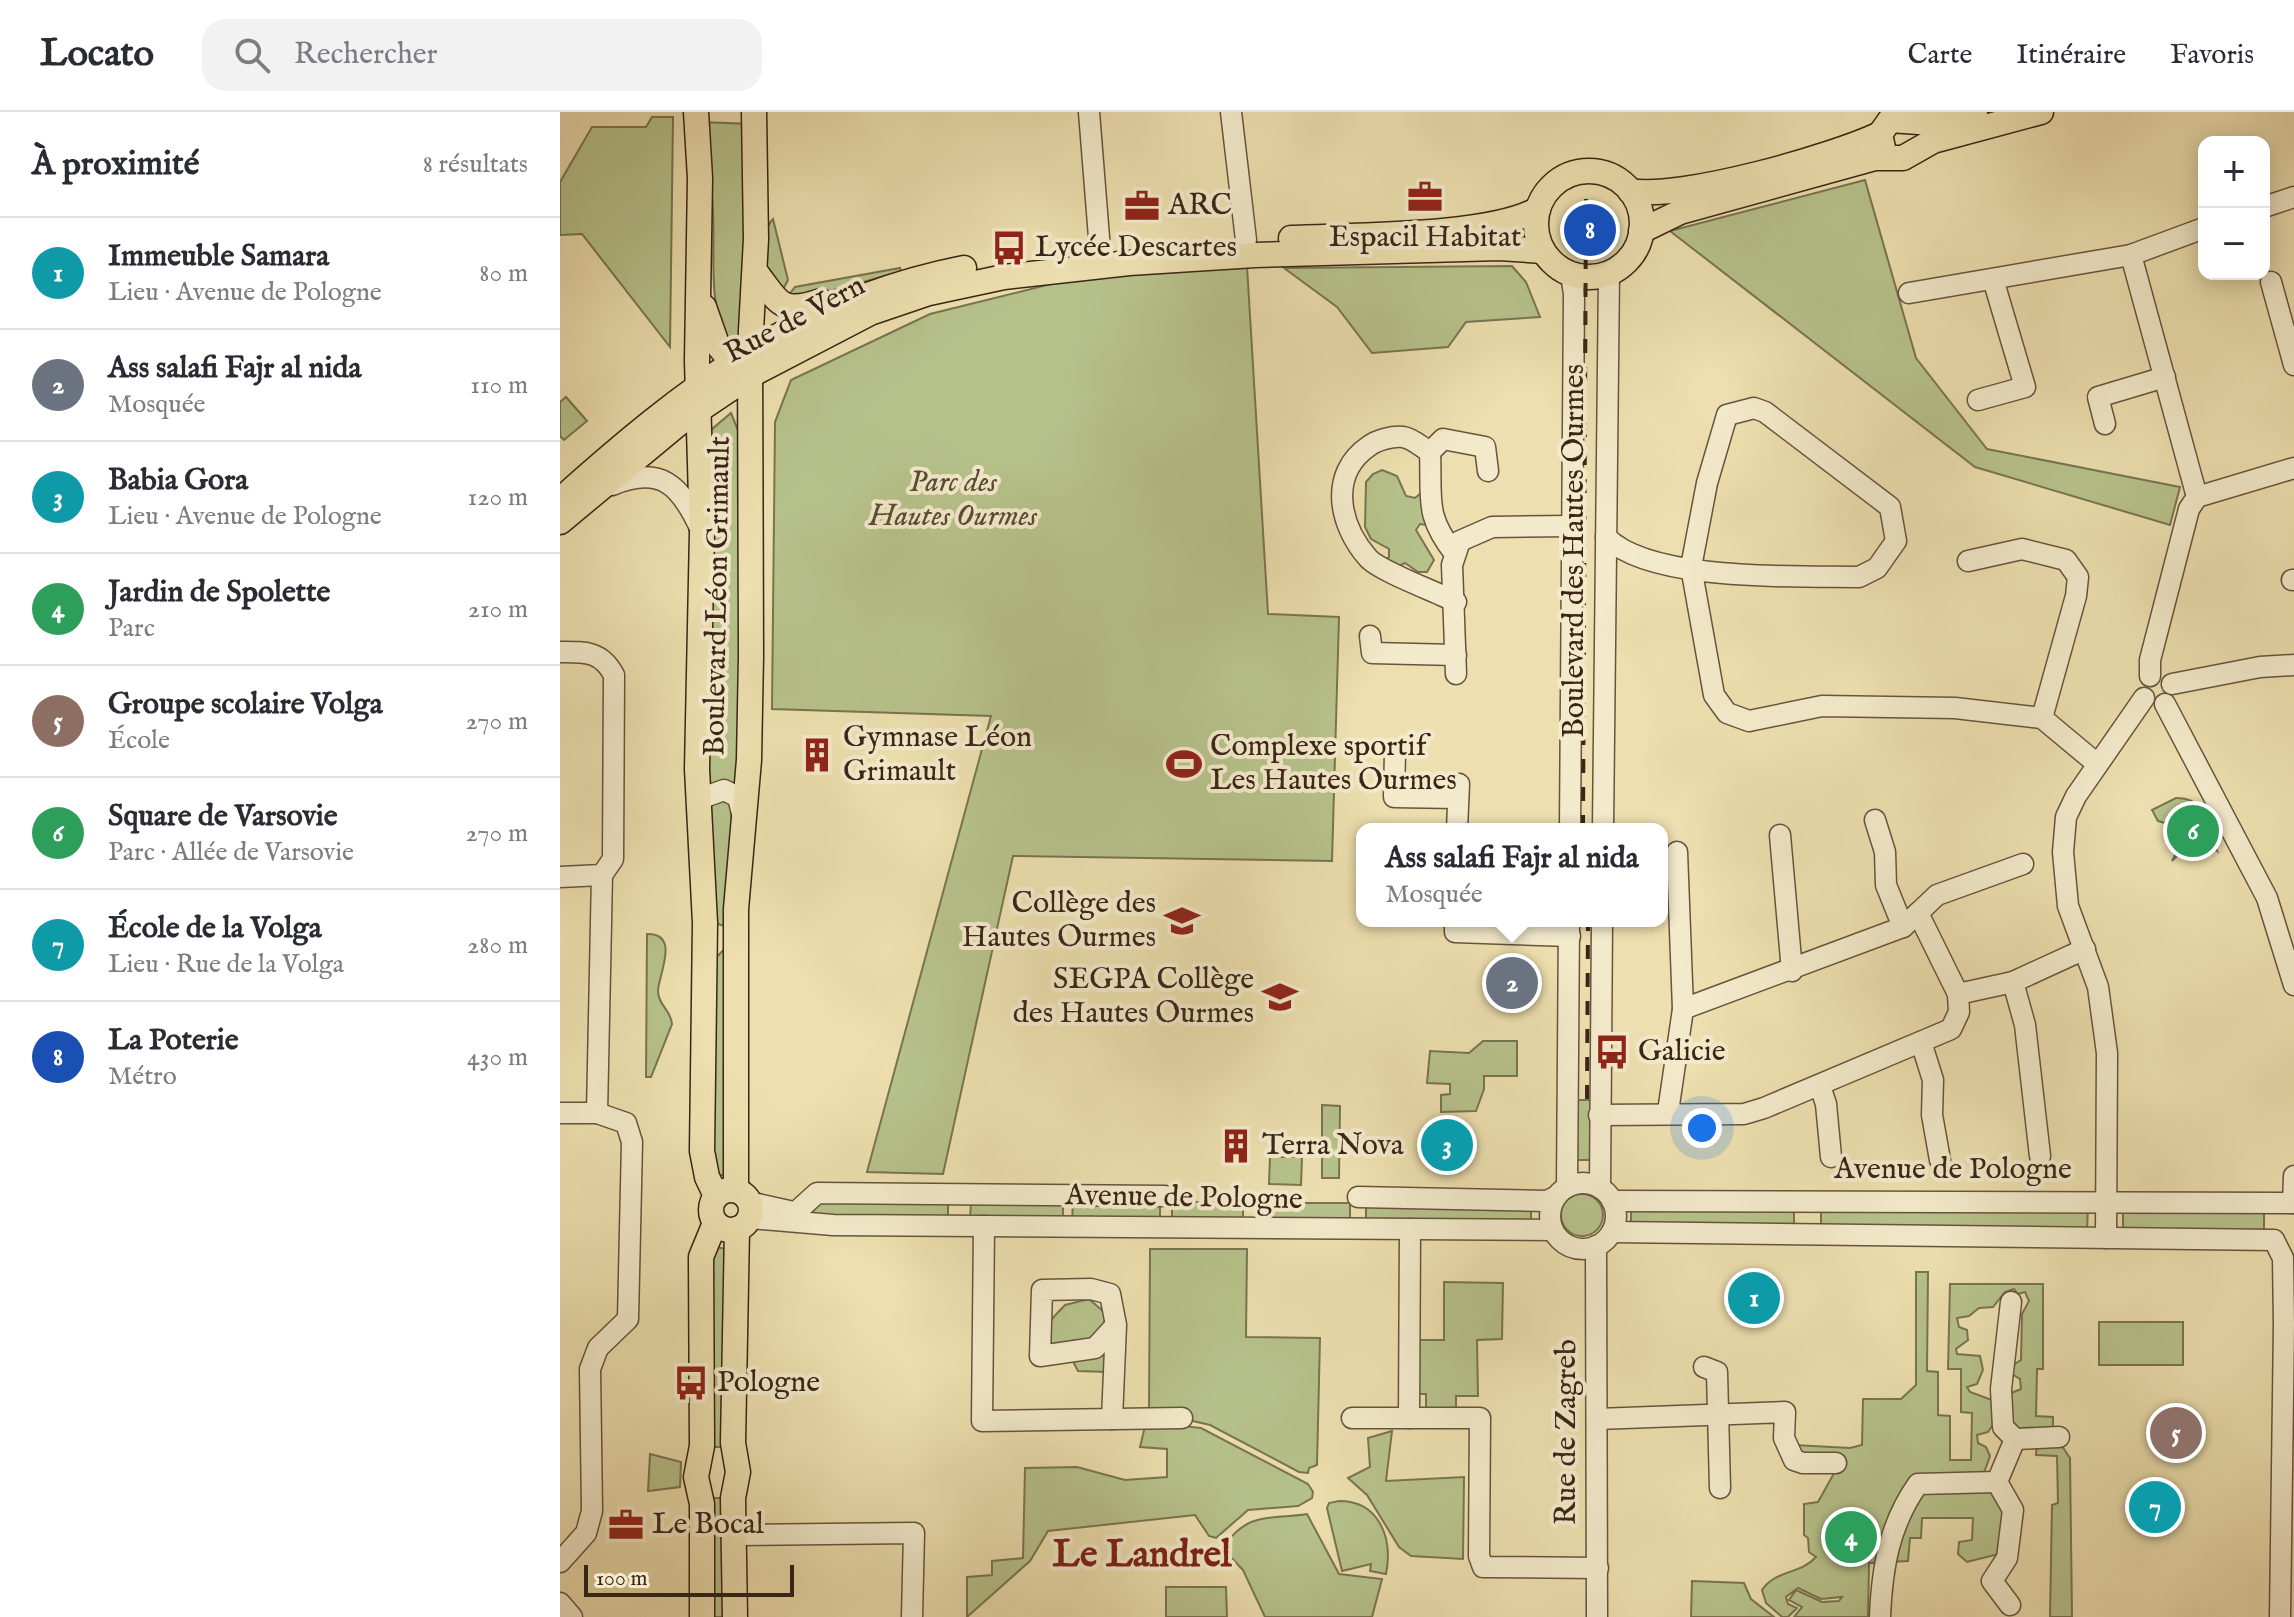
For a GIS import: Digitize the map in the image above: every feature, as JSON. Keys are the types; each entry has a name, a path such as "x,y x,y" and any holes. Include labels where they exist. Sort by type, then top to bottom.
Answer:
{"main road":[{"path":"696,112 700,178 700,289 717,344 744,362"},
{"name":"Boulevard Léon Grimault","path":"735,1617 733,1498 738,1472 733,1443 736,923 749,745 751,453 744,362 755,271 754,112"},
{"path":"1904,153 1881,146 1880,134 1886,124 1896,118 1913,123 1933,123 1975,112"},
{"path":"1641,231 1680,212 1875,158 1904,153 1933,141 2041,112"},
{"path":"1904,153 1919,133 1913,123"},
{"path":"1630,191 1657,193 1724,181 1880,134"},
{"path":"1573,173 1607,174 1630,191 1640,210 1641,231 1627,261 1609,273 1590,277 1571,274 1555,265 1543,251 1536,231 1538,209 1553,184 1573,173"},
{"name":"Rue de Vern","path":"560,522 710,402 744,362 828,311 899,285 961,268 1100,258 1246,240 1465,227 1516,219 1538,209"},
{"name":"Rue de Vern","path":"560,500 698,383 905,300 977,281 1100,258 1499,248 1543,251"},
{"path":"755,271 779,304 794,309 853,287 899,285"},
{"name":"Boulevard Léon Grimault","path":"700,289 698,383 710,402 702,532 698,813 705,923 702,1151 711,1189 734,1210"},
{"path":"710,402 742,415 751,453"},
{"name":"Boulevard Léon Grimault","path":"702,1617 702,1504 696,1477 702,1446 701,1257 734,1210"}],"street":[{"path":"1089,112 1100,258"},
{"path":"1231,112 1246,240"},
{"path":"2270,205 2294,197"},
{"path":"1909,293 2131,255 2198,230"},
{"path":"2131,255 2197,497 2185,526 2150,660 2150,676 2142,688 2144,698 2151,705 2165,704 2172,698 2172,684 2165,676 2150,676"},
{"name":"Boulevard des Hautes Ourmes","path":"1603,823 1609,273"},
{"name":"Boulevard des Hautes Ourmes","path":"1570,823 1574,294 1571,274"},
{"path":"1978,400 2025,387 1993,279"},
{"path":"2271,282 2294,365"},
{"path":"2105,424 2098,397 2165,377"},
{"path":"1370,636 1372,653 1456,664 1456,602 1452,565 1460,541 1492,527 1572,529 1606,535 1626,554 1691,567 1730,575 1859,577 1877,568 1896,541 1890,507 1765,412 1754,408 1727,415 1707,483 1691,567 1714,695 1727,713 1749,721 1822,706 1955,708 2042,718 2096,763"},
{"path":"1430,452 1405,437 1377,440 1354,456 1343,479 1340,499 1349,532 1370,561 1456,602"},
{"path":"1455,554 1438,533 1431,516 1430,452 1443,439 1485,447 1488,471"},
{"path":"2197,497 2294,468"},
{"path":"601,489 637,474 655,477 685,497 702,532"},
{"path":"1968,561 2022,549 2066,560 2078,577 2076,596 2042,718"},
{"path":"1605,574 1626,554"},
{"path":"1571,611 1605,612"},
{"path":"560,652 592,652 605,660 614,675 613,859 602,875 597,1113"},
{"path":"2172,684 2260,667 2294,665"},
{"path":"2106,1238 2107,1053 2098,987 2068,906 2063,852 2066,817 2096,763 2144,698"},
{"path":"2165,704 2267,898 2294,985"},
{"path":"1395,752 1394,797 1458,791 1457,823"},
{"name":"Boulevard Léon Grimault","path":"698,813 702,798 724,790 738,797 743,818"},
{"path":"1599,1115 1668,1112 1744,1114 1820,1086 1951,1029 1959,1012 1958,994 1886,885 1885,852 1875,820"},
{"path":"1780,835 1792,971"},
{"path":"1668,1112 1683,1009 1677,852"},
{"path":"1683,1009 1792,971 1911,920 1937,895 2023,864"},
{"path":"560,877 602,875"},
{"path":"1455,927 1455,932 1569,929 1561,1192 1550,1213 1553,1230 1573,1248 1596,1246 1612,1232 1616,1216 1606,1194 1599,1115 1602,927"},
{"path":"1958,994 2013,982 2085,949"},
{"path":"2013,982 2027,1037 2040,1156"},
{"path":"1921,1042 1933,1080 1932,1115 1940,1160"},
{"path":"1820,1086 1826,1104 1831,1157"},
{"path":"560,1113 597,1113 626,1123 632,1142 628,1319 598,1348 590,1369 592,1511 586,1533 560,1562"},
{"path":"2294,1176 2294,1203"},
{"path":"1358,1197 1547,1201 1583,1183 1606,1194"},
{"name":"Avenue de Pologne","path":"795,1213 817,1193 1165,1196"},
{"name":"Avenue de Pologne","path":"1606,1194 1816,1201 2294,1203"},
{"path":"1815,1232 1816,1201"},
{"name":"Avenue de Pologne","path":"734,1210 795,1213 814,1223"},
{"name":"Avenue de Pologne","path":"734,1210 814,1223 1553,1230"},
{"path":"984,1226 982,1421 1182,1418"},
{"path":"1409,1418 1410,1229"},
{"name":"Avenue de Pologne","path":"1612,1232 2268,1237 2277,1243 2283,1258 2286,1428"},
{"name":"Rue de Zagreb","path":"1596,1246 1597,1617"},
{"path":"1112,1419 1116,1325 1110,1294 1091,1289 1042,1290 1040,1356 1095,1348 1116,1325"},
{"path":"2011,1302 2001,1389 2003,1427 2015,1439 2059,1437"},
{"path":"1704,1367 1717,1372 1720,1488"},
{"path":"2280,1617 2286,1428 2294,1399"},
{"path":"1597,1419 1785,1412 1784,1438 1794,1460 1836,1463"},
{"path":"1352,1418 1480,1418 1479,1556 1483,1567 1598,1568"},
{"path":"1997,1482 2015,1439"},
{"path":"1880,1617 1881,1591 1892,1531 1918,1484 1997,1482"},
{"path":"1997,1482 2013,1510 2007,1558 1992,1581 2010,1605"},
{"path":"735,1535 914,1533 912,1617"}],"green space":[{"path":"652,117 673,117 670,347 582,234 560,235 560,182 592,127 646,127"},
{"path":"701,122 751,124 740,336 726,341 716,305 712,195"},
{"path":"1865,180 1916,358 1987,449 2180,487 2170,525 1975,467 1670,231"},
{"path":"773,219 788,280 779,297 768,281 763,259 764,237"},
{"name":"Parc des Hautes Ourmes","path":"1247,266 1268,614 1339,617 1332,861 1013,856 943,1174 867,1172 991,716 772,709 775,422 791,380 930,314 1067,280"},
{"path":"1512,266 1526,282 1540,317 1466,322 1448,347 1372,353 1337,307 1284,268"},
{"path":"900,268 901,272 785,300 795,287"},
{"path":"566,397 587,421 564,440 560,436 560,402"},
{"path":"731,413 746,450 742,794 704,790 705,435"},
{"path":"1382,470 1397,476 1406,496 1415,498 1421,493 1427,525 1420,524 1416,530 1434,560 1427,572 1418,572 1405,563 1397,567 1385,560 1389,557 1389,549 1371,539 1365,527 1366,482"},
{"path":"713,797 737,802 730,928 709,921 706,805"},
{"path":"2176,798 2187,799 2200,809 2217,851 2193,847 2172,861 2177,849 2177,836 2165,823 2158,821 2152,810"},
{"path":"647,934 663,940 665,956 658,991 672,1024 651,1077 646,1077"},
{"path":"731,942 725,1175 712,1175 711,963"},
{"path":"1483,1041 1517,1041 1517,1076 1484,1076 1484,1089 1476,1111 1441,1112 1441,1095 1450,1094 1450,1084 1427,1083 1430,1051 1469,1053"},
{"path":"1573,1100 1594,1100 1594,1160 1573,1160"},
{"path":"1322,1105 1340,1106 1339,1178 1322,1178"},
{"path":"1270,1157 1302,1157 1301,1185 1269,1184"},
{"path":"1582,1194 1597,1200 1603,1215 1597,1230 1582,1236 1567,1230 1561,1215 1567,1200"},
{"path":"948,1199 948,1221 832,1220 802,1208 815,1200"},
{"path":"971,1200 1063,1201 1063,1223 970,1222"},
{"path":"1073,1201 1160,1203 1160,1218 1072,1222"},
{"path":"1172,1202 1243,1202 1243,1223 1172,1223"},
{"path":"1258,1203 1350,1203 1350,1217 1345,1223 1258,1223"},
{"path":"1366,1204 1531,1205 1531,1220 1366,1225"},
{"path":"2088,1205 2087,1232 1821,1227 1821,1207"},
{"path":"1794,1206 1794,1227 1631,1225 1631,1207"},
{"path":"2123,1209 2264,1210 2264,1231 2126,1230 2123,1226"},
{"path":"710,1248 728,1249 724,1447 709,1447"},
{"path":"1150,1249 1247,1249 1246,1337 1320,1338 1317,1465 1309,1468 1308,1473 1299,1472 1210,1425 1149,1411"},
{"path":"1916,1272 1928,1272 1927,1371 1938,1372 1938,1415 1950,1416 1950,1460 1971,1460 1972,1413 1961,1412 1961,1369 1948,1369 1950,1284 2043,1284 2043,1369 2037,1369 2036,1416 2053,1417 2053,1430 2022,1432 2010,1420 2011,1393 2021,1389 2020,1379 2012,1374 2013,1365 2021,1360 2022,1314 2029,1301 2025,1292 2018,1294 2014,1289 2005,1292 1993,1307 1979,1308 1969,1316 1957,1318 1959,1327 1967,1330 1968,1340 1956,1349 1957,1354 1980,1356 1983,1370 1977,1384 1967,1387 1970,1392 1992,1400 1995,1422 1988,1432 1977,1435 1978,1443 1986,1447 1990,1456 1984,1473 2008,1518 1999,1554 1967,1562 1958,1554 1959,1542 1972,1540 1973,1518 1922,1518 1921,1538 1910,1538 1908,1561 1869,1563 1868,1617 1794,1617 1802,1607 1789,1600 1796,1590 1822,1602 1839,1601 1842,1597 1821,1599 1798,1588 1786,1597 1788,1604 1797,1608 1788,1617 1782,1617 1766,1603 1762,1590 1774,1579 1803,1567 1816,1557 1809,1552 1808,1538 1804,1535 1804,1504 1818,1502 1837,1468 1798,1458 1795,1445 1850,1448 1862,1445 1863,1399 1901,1399 1916,1385"},
{"path":"1444,1282 1503,1283 1502,1339 1477,1340 1478,1396 1456,1396 1456,1408 1426,1408 1426,1394 1414,1394 1414,1340 1444,1340"},
{"path":"1089,1299 1104,1312 1107,1372 1078,1371 1069,1354 1049,1352 1048,1323 1065,1305"},
{"path":"2099,1322 2183,1322 2183,1365 2099,1365"},
{"path":"1146,1422 1201,1428 1308,1484 1313,1492 1312,1498 1298,1506 1248,1510 1216,1538 1209,1536 1195,1515 1048,1531 1030,1561 967,1617 967,1577 992,1575 992,1561 1023,1558 1025,1468 1077,1467 1125,1480 1167,1477 1167,1449 1140,1447"},
{"path":"1392,1431 1386,1481 1464,1477 1463,1559 1411,1556 1399,1547 1367,1495 1348,1478 1370,1467 1368,1438"},
{"path":"2058,1440 2070,1458 2072,1617 2050,1617 2052,1505 2058,1503 2057,1456 2036,1455 2037,1442"},
{"path":"650,1454 681,1462 680,1487 648,1491"},
{"path":"708,1498 726,1498 726,1617 706,1617"},
{"path":"1339,1501 1365,1507 1380,1524 1387,1548 1386,1574 1370,1571 1371,1564 1342,1571 1327,1508 1329,1503"},
{"path":"1307,1514 1339,1574 1382,1579 1372,1617 1265,1617 1243,1570 1225,1551 1225,1545 1234,1534 1252,1522"},
{"path":"1692,1581 1744,1583 1751,1599 1774,1617 1691,1617"},
{"path":"1166,1587 1226,1587 1227,1617 1166,1617"}],"railway":[{"path":"1583,823 1586,193"},
{"path":"1587,1099 1588,927"}],"place":[{"name":"Espacil Habitat","path":"1425,197"},
{"name":"ARC","path":"1142,206"},
{"name":"La Poterie","path":"1590,230"},
{"name":"Lycée Descartes","path":"1009,248"},
{"name":"Gymnase Léon Grimault","path":"817,755"},
{"name":"Complexe sportif Les Hautes Ourmes","path":"1184,764"},
{"name":"Square de Varsovie","path":"2193,831"},
{"name":"Collège des Hautes Ourmes","path":"1182,921"},
{"name":"Ass salafi Fajr al nida","path":"1512,983"},
{"name":"SEGPA Collège des Hautes Ourmes","path":"1280,997"},
{"name":"Galicie","path":"1612,1052"},
{"name":"Babia Gora","path":"1447,1145"},
{"name":"Terra Nova","path":"1236,1146"},
{"name":"Immeuble Samara","path":"1754,1298"},
{"name":"Pologne","path":"691,1383"},
{"name":"Groupe scolaire Volga","path":"2176,1433"},
{"name":"École de la Volga","path":"2155,1507"},
{"name":"Le Bocal","path":"626,1525"},
{"name":"Jardin de Spolette","path":"1851,1537"}],"district":[{"name":"Le Landrel","path":"1142,1556"}]}
